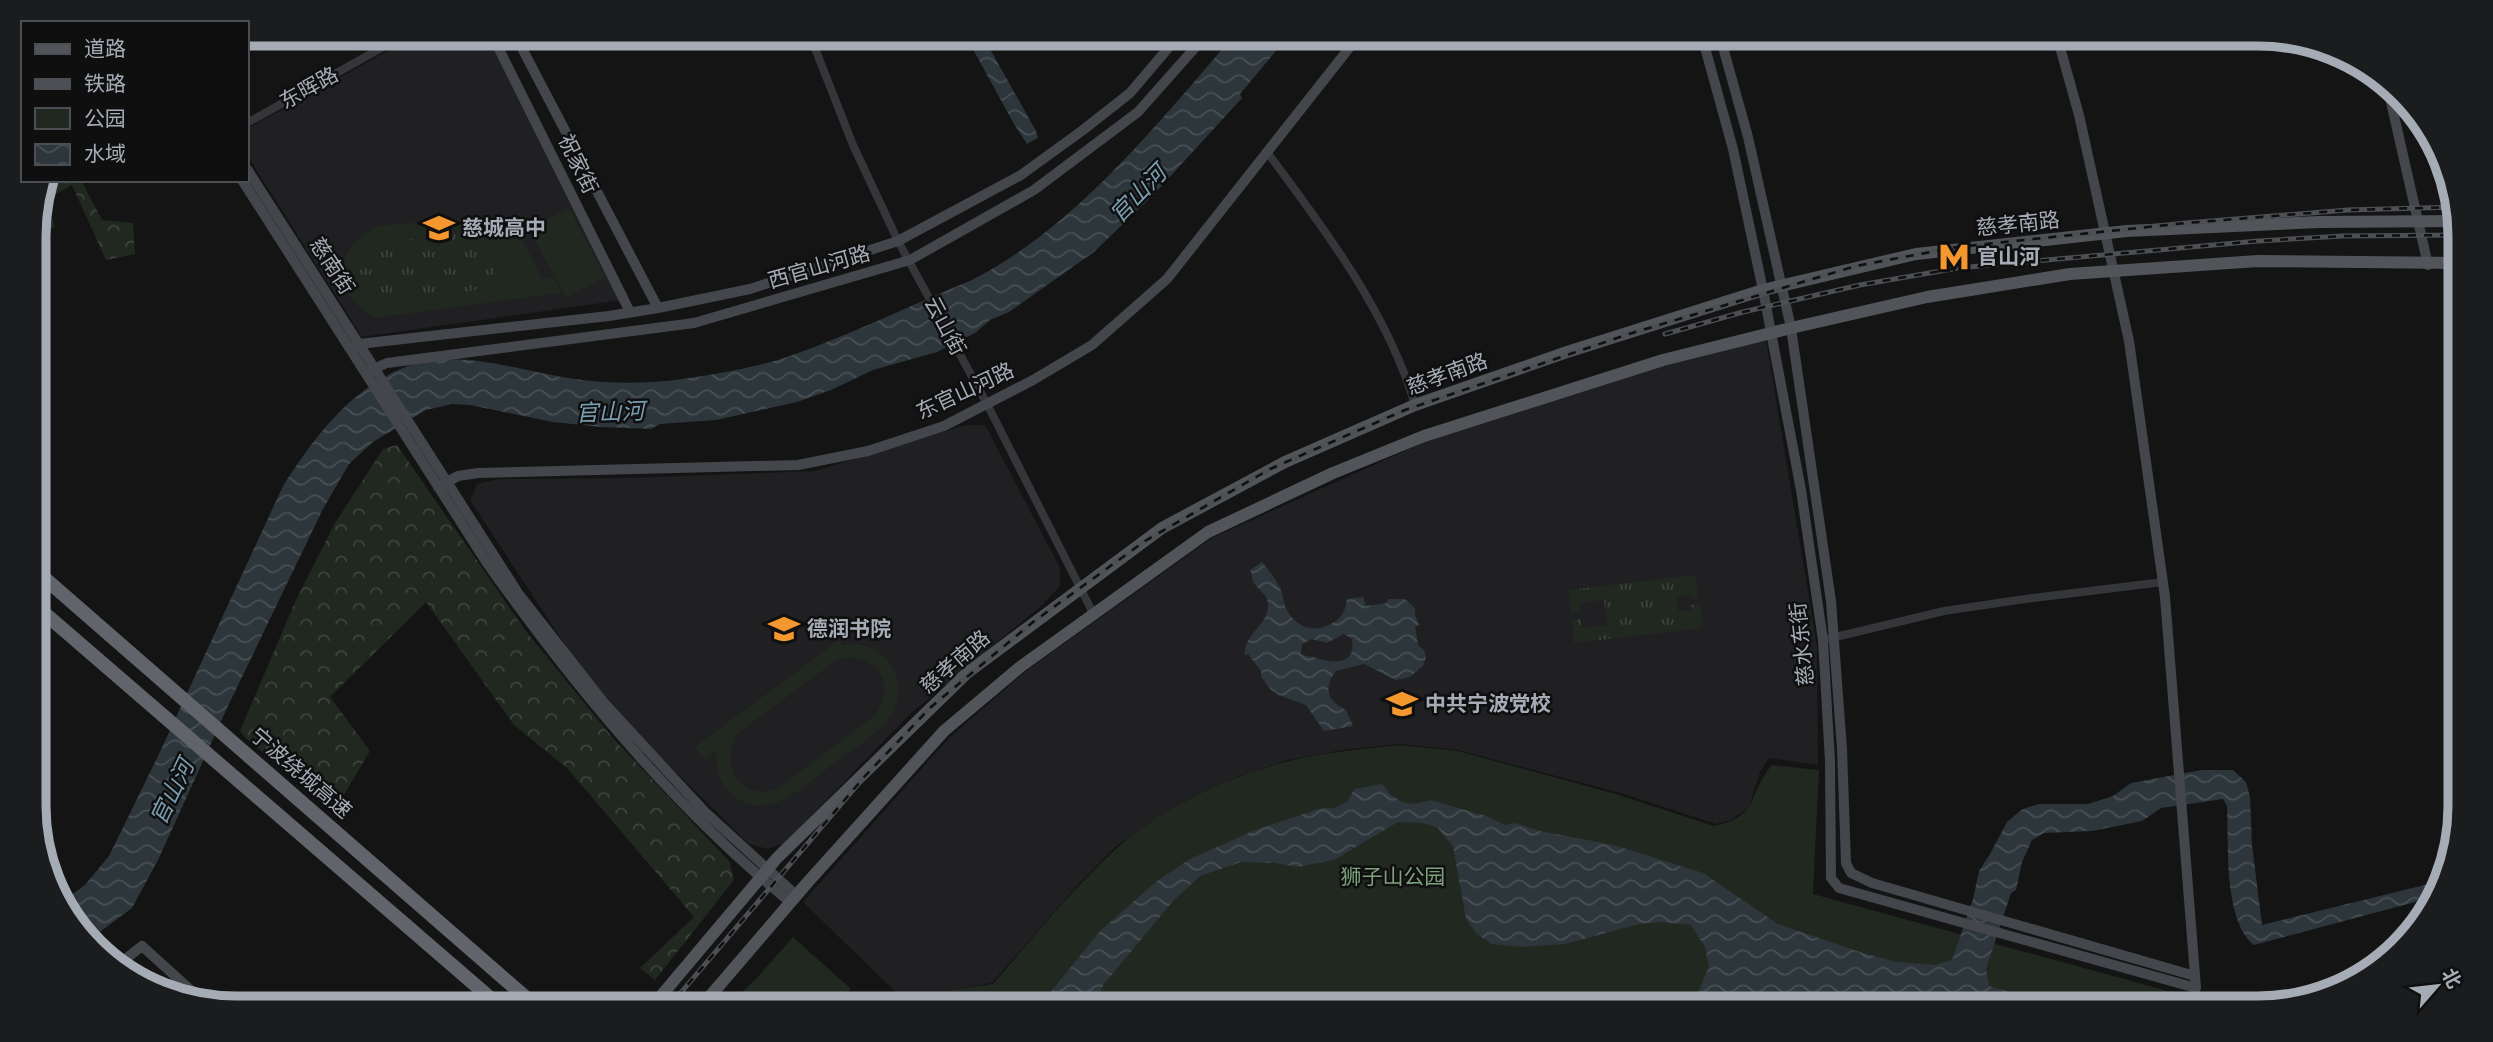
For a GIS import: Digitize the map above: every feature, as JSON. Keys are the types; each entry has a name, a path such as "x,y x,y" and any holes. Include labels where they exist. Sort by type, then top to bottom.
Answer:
{"highway":[{"name":"宁波绕城高速","path":"46,579 524,996"},
{"path":"46,615 488,996"}],"main road":[{"name":"慈孝南路","path":"660,996 764,874 967,673 1162,528 1285,462 1415,405 1567,352 1763,290 1916,254 2105,234 2319,222 2447,222"},
{"path":"710,996 944,731 1020,667 1208,532 1333,473 1424,436 1663,360 1927,297 2070,274 2258,261 2448,264"}],"street":[{"name":"东晖路","path":"248,122 385,46"},
{"name":"祝家街","path":"498,46 630,312"},
{"name":"祝家街","path":"521,46 658,308"},
{"name":"云山街","path":"814,46 853,145 898,241 987,404 1093,613"},
{"name":"西官山河路","path":"355,346 658,308 750,289 898,241 1021,175 1130,93 1170,46"},
{"name":"西官山河路","path":"370,370 387,363 694,323 910,260 1034,190 1138,112 1195,46"},
{"name":"东官山河路","path":"442,484 458,476 478,473 798,465 867,451 932,430 987,404 1092,345 1167,279 1351,46"},
{"name":"慈水东街","path":"1704,46 1733,149 1763,290 1828,639 1842,748 1846,863 1851,873 1872,883 2195,976 2196,988 1839,888 1831,878 1828,639 1831,601 1791,328 1748,137 1723,46"},
{"path":"2060,46 2079,115 2129,341 2163,582 2195,976"},
{"path":"2391,100 2428,265"},
{"path":"1267,152 1342,257 1385,330 1406,375 1415,405"},
{"name":"慈南街","path":"248,171 408,431 518,593 605,704 764,874 793,899"},
{"name":"慈南街","path":"243,182 355,346"},
{"path":"1828,639 1957,609 2163,582"},
{"path":"127,962 128,957 142,946 192,991"}],"shaded area":[{"name":"慈城高中","path":"396,46 492,46 622,300 362,337 248,157 248,128"},
{"name":"中共宁波党校","path":"1766,340 1817,646 1818,765 1769,758 1760,772 1749,807 1731,820 1716,824 1617,792 1458,750 1399,744 1342,750 1288,760 1240,776 1188,799 1153,820 1115,847 1075,888 992,983 954,989 946,996 900,996 803,902 949,738 1026,671 1212,538 1429,440 1662,366"},
{"name":"德润书院","path":"966,425 985,425 1060,568 1060,586 1042,605 911,713 785,843 768,849 749,844 630,727 571,654 470,500 477,484 499,479 628,478 815,471"}],"green space":[{"path":"53,182 82,182 102,220 133,223 135,254 106,260 72,185 50,198"},
{"path":"48,206 55,227 46,231"},
{"path":"569,208 605,277 566,298 529,229"},
{"path":"477,217 503,234 510,231 514,240 521,237 542,279 553,277 561,293 375,318 360,308 350,296 342,270 352,246 363,235 379,226","holes":["468,230 479,234 494,248 497,257 493,275 476,290 426,300 387,302 372,297 361,288 356,273 357,263 365,252 376,244"]},
{"path":"468,230 488,241 497,257 493,275 476,290 426,300 387,302 372,297 361,288 356,273 357,263 365,252 376,244"},
{"path":"397,445 525,630 612,737 729,861 734,880 655,980 640,968 694,917 568,769 514,725 426,602 330,697 370,751 333,813 240,731 296,600 335,523 383,449"},
{"path":"1695,575 1698,598 1691,599 1690,595 1677,597 1678,611 1691,610 1691,605 1700,604 1703,628 1574,643 1572,620 1581,619 1582,628 1608,625 1604,600 1579,603 1580,613 1571,614 1569,590"},
{"path":"839,640 843,645 861,645 878,651 895,672 897,700 892,714 882,727 802,788 774,803 760,806 746,803 732,795 719,775 716,751 704,760 695,747","holes":["849,657 861,659 878,670 882,677 883,695 874,716 777,789 752,790 743,785 732,769 732,746 737,734 835,661"]},
{"name":"狮子山公园","path":"1399,745 1458,751 1616,794 1714,826 1739,817 1746,810 1772,765 1819,770 1813,894 2186,996 947,996 954,989 993,984 1082,882 1133,834 1153,820 1219,785 1289,761"},
{"path":"793,937 851,989 845,996 738,996"}],"water":[{"path":"971,46 988,46 1038,138 1027,144"},
{"path":"1225,46 1280,46 1240,94 1242,98 1155,193 1094,252 1009,312 990,320 975,333 937,352 873,370 831,390 797,402 716,420 660,424 651,429 601,427 553,422 470,405 452,404 426,410 373,442 349,464 323,509 228,706 158,860 132,908 96,935 93,932 69,897 85,885 109,856 283,486 320,434 365,389 403,368 444,359 489,363 588,381 628,383 669,381 723,373 790,356 972,280 1010,258 1081,202 1177,101"},
{"path":"1262,562 1281,590 1288,613 1297,623 1309,628 1322,628 1337,620 1344,612 1347,599 1363,597 1366,606 1387,603 1388,599 1405,599 1415,608 1419,625 1415,627 1418,645 1424,650 1426,657 1423,666 1410,677 1396,680 1364,664 1336,671 1329,683 1329,694 1346,710 1353,726 1324,731 1306,705 1270,689 1262,678 1261,671 1248,654 1245,655 1249,640 1263,621 1268,607 1267,599 1254,583 1250,570","holes":["1344,634 1352,639 1351,654 1343,660 1331,661 1301,654 1302,644 1312,639 1327,643"]},
{"path":"2202,770 2233,770 2246,782 2250,797 2252,845 2262,925 2431,884 2422,900 2254,945 2244,933 2232,900 2227,806 2223,799 2161,808 2142,821 2092,831 2044,833 2032,840 1986,969 1989,986 2022,996 1696,996 1709,967 1705,947 1691,925 1661,922 1639,924 1565,944 1522,947 1491,944 1476,933 1466,919 1453,846 1437,827 1398,822 1334,860 1298,867 1241,862 1200,876 1174,900 1104,984 1098,996 1048,996 1100,931 1157,881 1190,859 1255,830 1322,808 1334,808 1348,801 1354,789 1382,784 1402,802 1414,804 1431,800 1486,816 1505,825 1515,823 1540,831 1614,845 1703,873 1778,924 1896,962 1935,965 1952,960 1973,899 1979,871 2007,822 2023,809 2039,804 2088,804 2113,796 2131,783"}],"railway":[{"path":"678,996 865,776 931,707 1033,622 1145,541 1270,469 1405,410 1629,334 1856,266 1957,247 2186,223 2348,210 2445,207"},
{"path":"1665,334 1743,312 1860,285 1958,268 2258,241 2343,236 2448,235"}],"place":[{"name":"慈城高中","path":"439,228"},
{"name":"官山河","path":"1954,257"},
{"name":"德润书院","path":"784,629"},
{"name":"中共宁波党校","path":"1402,704"}]}
